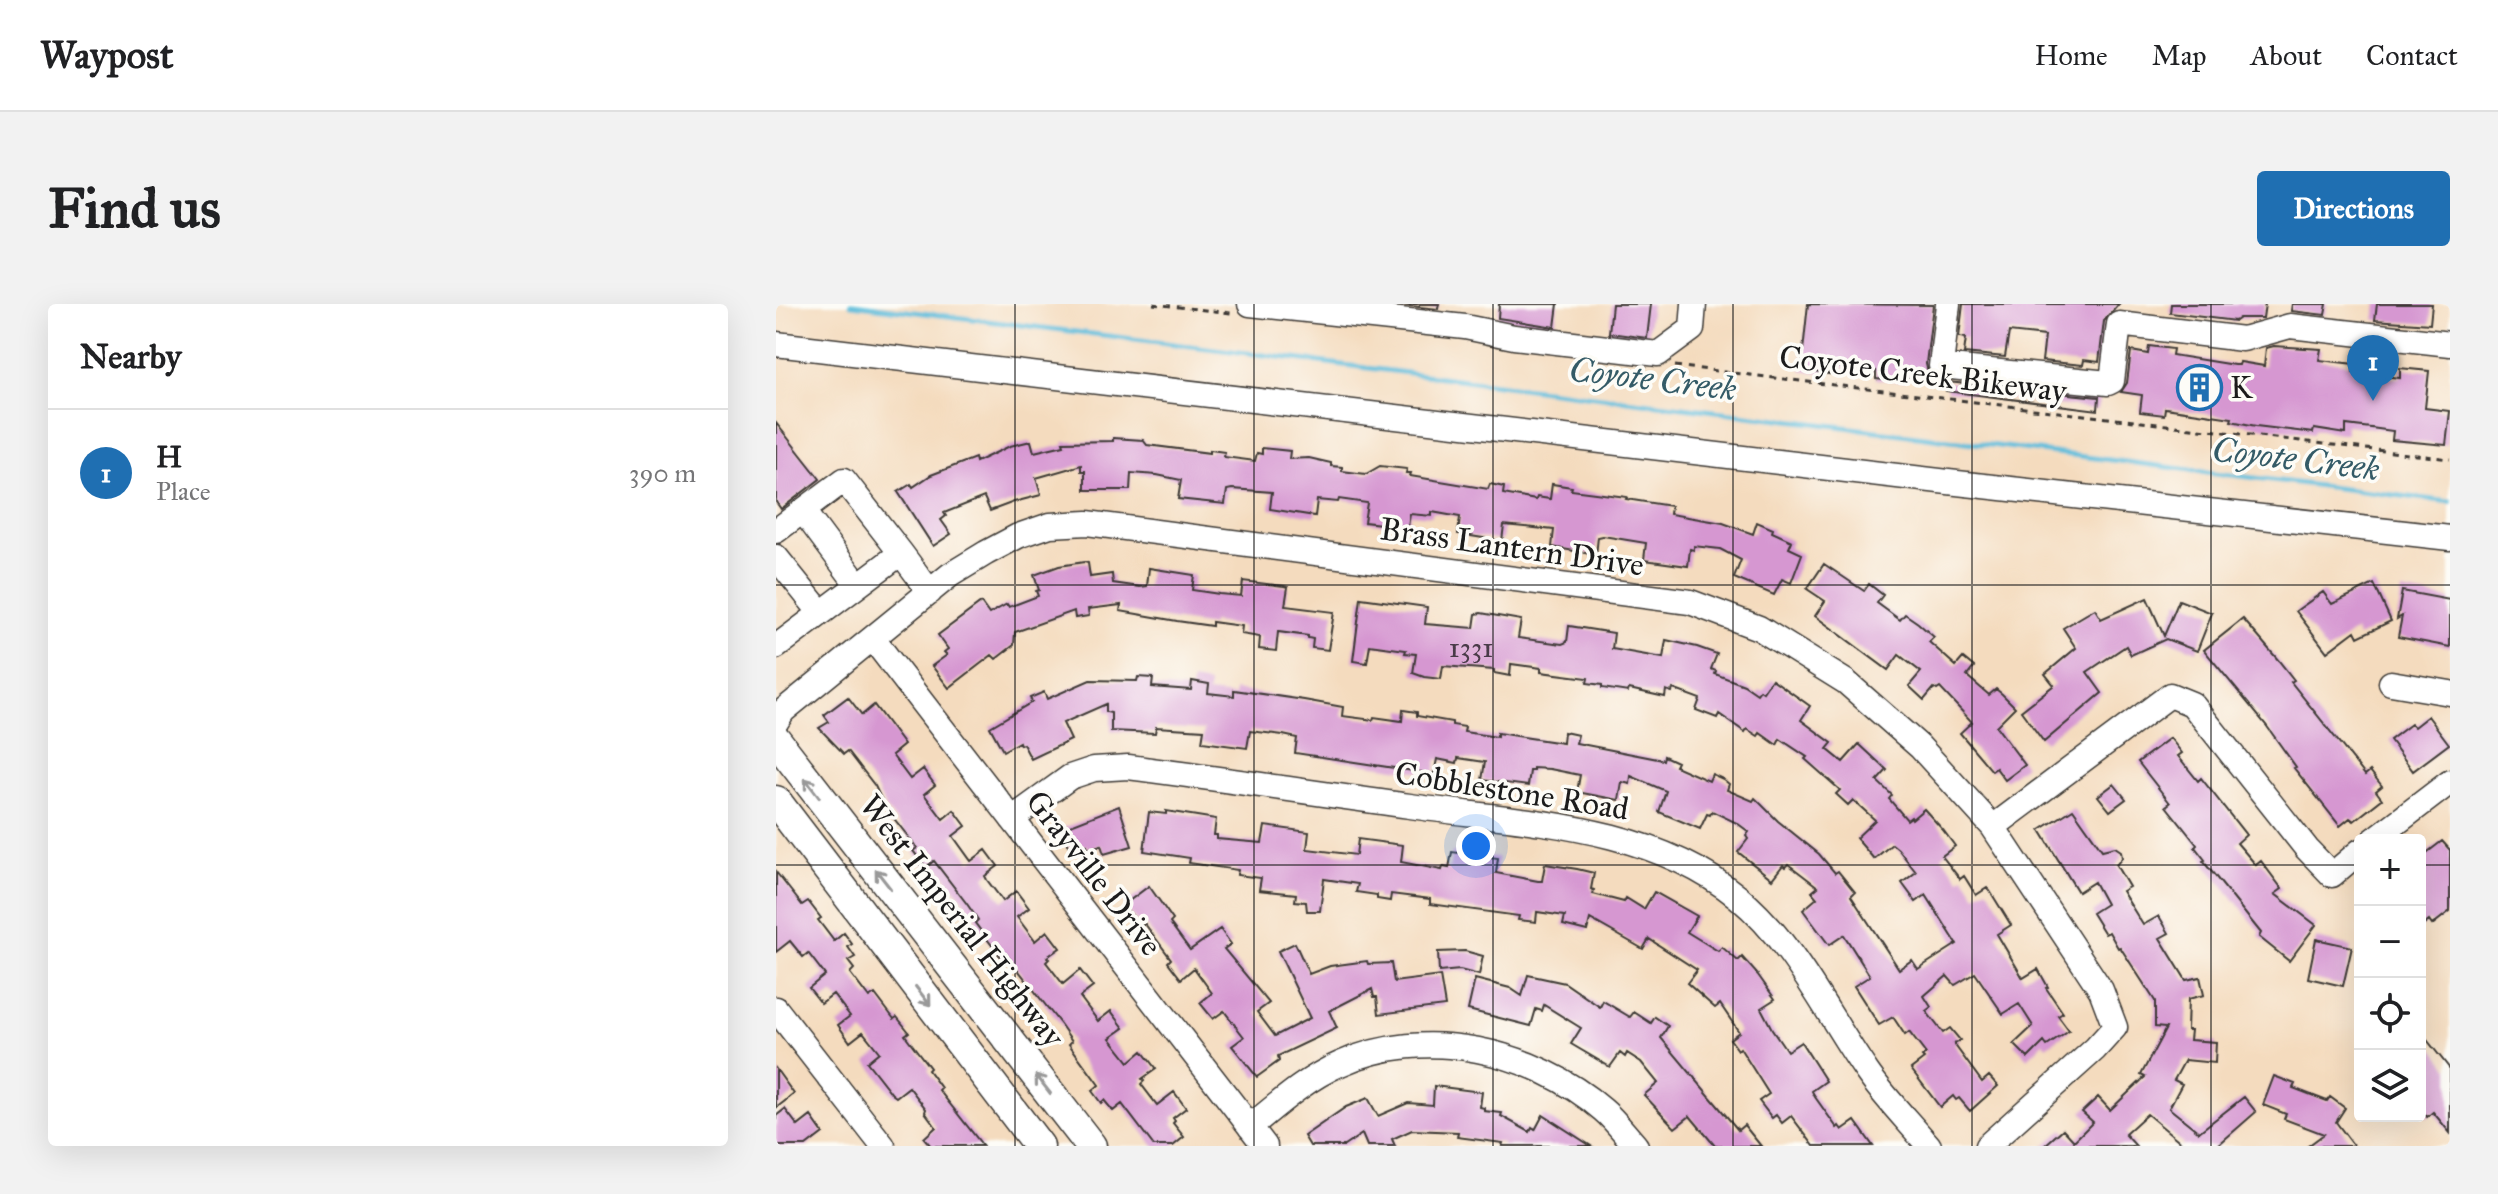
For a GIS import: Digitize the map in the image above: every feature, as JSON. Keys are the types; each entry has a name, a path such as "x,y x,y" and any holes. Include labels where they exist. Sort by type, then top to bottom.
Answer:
{"main road":[{"name":"West Imperial Highway","path":"776,740 1091,1146"},
{"path":"776,801 1039,1146"}],"street":[{"path":"1241,309 1466,316 1514,337 1658,354 1692,329 1694,304"},
{"path":"1948,304 1941,366 2102,383 2112,381 2119,324 2243,339 2290,326 2450,344"},
{"path":"776,344 2450,538"},
{"path":"776,531 844,480 930,592"},
{"path":"803,511 858,585"},
{"name":"Brass Lantern Drive","path":"776,722 783,711 950,575 1018,536 1050,525 1087,523 1690,602 1759,628 1846,682 1920,747 1993,827 2101,990 2115,1027 2095,1049 1987,1146"},
{"path":"776,647 901,553"},
{"path":"776,557 821,613"},
{"name":"Grayville Drive","path":"873,639 1258,1136"},
{"path":"2391,683 2450,693"},
{"path":"1993,827 2170,695 2192,704 2307,849 2332,875 2354,856"},
{"name":"Cobblestone Road","path":"1012,819 1070,777 1094,769 1128,767 1540,822 1648,848 1702,874 1737,897 1778,935 1869,1075 1929,1146"},
{"path":"2382,834 2450,782"},
{"path":"776,1009 883,1146"},
{"path":"1258,1136 1301,1087 1339,1064 1377,1051 1424,1046 1464,1047 1521,1061 1568,1085 1604,1110 1636,1146"}],"path":[{"path":"1153,304 1241,309"},
{"name":"Coyote Creek Bikeway","path":"1675,366 2450,459"}],"building":[{"path":"1391,304 1439,304 1438,309"},
{"path":"1499,304 1558,304 1555,327 1498,318"},
{"path":"1612,304 1651,304 1647,338 1609,333"},
{"path":"1808,304 1933,305 1926,364 1930,381 1876,379 1876,371 1830,366 1829,374 1801,370"},
{"path":"1963,304 2119,304 2104,321 2099,362 2084,360 2083,365 2042,361 2045,336 2009,332 2005,357 1964,353 1966,338 1959,337"},
{"path":"2171,304 2265,304 2263,318 2239,318 2235,321 2170,313"},
{"path":"2292,304 2327,304 2325,315 2291,311"},
{"path":"2377,304 2432,304 2430,324 2375,320"},
{"path":"2149,346 2173,349 2172,355 2234,365 2240,362 2264,366 2266,348 2321,349 2319,360 2354,364 2353,372 2400,378 2400,368 2429,371 2425,408 2450,411 2446,445 2392,440 2393,431 2346,425 2346,434 2314,429 2313,433 2256,426 2231,421 2232,418 2165,408 2164,415 2140,412 2142,395 2121,392 2127,383 2131,351 2148,354"},
{"path":"1947,382 2099,397 2098,410 1946,391"},
{"path":"776,423 820,479 781,509 776,502"},
{"path":"1113,438 1143,440 1147,445 1210,453 1210,450 1225,452 1224,457 1255,461 1257,453 1262,454 1262,448 1290,451 1289,459 1309,458 1342,467 1342,471 1366,474 1380,466 1407,469 1406,473 1411,473 1410,476 1488,489 1490,484 1504,487 1503,494 1536,500 1537,497 1550,499 1552,484 1572,487 1571,490 1671,506 1670,514 1723,523 1753,534 1757,522 1792,541 1789,548 1802,554 1791,583 1782,579 1774,595 1734,578 1741,560 1720,549 1694,546 1694,550 1690,549 1688,566 1644,560 1646,543 1603,536 1598,537 1596,555 1552,547 1554,530 1504,525 1502,541 1458,534 1460,517 1432,512 1432,516 1410,514 1408,527 1364,522 1367,503 1339,499 1338,502 1317,500 1315,516 1270,509 1272,492 1227,490 1225,504 1178,499 1181,480 1157,475 1131,473 1130,490 1085,490 1085,471 1081,471 1081,465 1036,478 1041,495 990,511 984,497 944,513 946,516 941,520 951,534 933,546 898,492 911,484 913,487 931,475 975,458 976,462 1010,446 1031,441 1034,452 1064,445 1063,442 1113,441"},
{"path":"1088,563 1090,577 1112,574 1113,583 1140,587 1147,586 1149,568 1194,575 1192,590 1219,594 1241,596 1243,581 1288,587 1285,606 1334,612 1328,650 1312,648 1313,639 1308,636 1278,632 1276,651 1259,649 1260,637 1241,634 1242,626 1177,621 1120,611 1121,605 1088,609 1089,616 1075,618 1074,611 1015,632 1014,645 996,659 992,655 949,688 932,666 947,655 944,652 948,649 938,635 981,603 989,614 1007,604 1009,607 1038,596 1034,575 1059,566"},
{"path":"1824,564 1864,591 1869,584 1883,595 1877,603 1900,620 1905,614 1918,623 1934,637 1929,642 1956,666 1963,658 1974,667 1967,676 1989,695 1996,689 2015,707 1996,726 2025,765 2005,780 1996,768 1992,771 1960,733 1972,722 1940,688 1934,688 1924,700 1909,686 1921,672 1899,655 1888,670 1815,616 1825,601 1807,589"},
{"path":"2374,584 2391,621 2358,637 2355,631 2327,652 2296,611 2323,592 2332,604"},
{"path":"2402,591 2450,600 2450,647 2398,637 2402,616 2397,619"},
{"path":"1361,598 1427,607 1425,624 1474,628 1476,614 1481,613 1521,620 1518,638 1562,644 1567,642 1569,626 1614,633 1612,649 1663,658 1666,640 1717,654 1711,669 1716,671 1715,674 1744,685 1757,694 1760,690 1763,692 1772,679 1810,706 1801,720 1832,743 1827,749 1843,762 1859,744 1887,770 1877,781 1892,795 1889,799 1907,820 1924,809 1943,830 1955,846 1942,856 1960,879 1964,876 1976,895 1987,888 1990,891 2011,925 1997,934 2023,978 2038,969 2046,988 2063,1013 2058,1016 2069,1031 2047,1046 2044,1042 2028,1058 2014,1044 2033,1026 2019,1004 2003,1014 1975,973 1955,985 1947,976 1924,996 1931,1007 1926,1011 1943,1033 1950,1028 1960,1040 1954,1044 1982,1082 1989,1076 1998,1086 1970,1111 1959,1098 1956,1100 1953,1096 1940,1107 1911,1069 1926,1054 1909,1032 1905,1035 1893,1017 1879,1025 1854,986 1870,976 1844,935 1829,945 1803,910 1817,898 1812,892 1818,887 1788,864 1783,865 1772,879 1738,852 1748,839 1746,836 1749,832 1712,811 1710,815 1707,814 1700,829 1659,812 1666,791 1631,776 1630,784 1622,782 1619,800 1577,792 1580,775 1550,769 1533,768 1528,786 1482,780 1485,762 1458,758 1457,763 1437,759 1434,774 1295,753 1297,738 1283,735 1250,731 1247,748 1202,742 1204,730 1156,727 1155,733 1111,731 1111,713 1106,712 1106,704 1063,723 1071,740 1031,759 1019,742 1003,751 990,727 1032,702 1030,698 1044,692 1047,699 1090,680 1137,681 1138,677 1153,678 1152,687 1191,690 1192,681 1209,684 1208,693 1234,696 1234,690 1343,707 1342,716 1373,720 1374,717 1402,721 1403,710 1417,712 1417,716 1465,727 1464,732 1497,737 1497,733 1563,743 1564,732 1578,735 1576,743 1663,760 1664,756 1677,762 1675,766 1709,781 1712,774 1723,779 1729,784 1727,790 1753,801 1755,798 1819,854 1835,873 1838,871 1855,892 1851,896 1899,969 1912,960 1918,969 1957,944 1926,895 1916,902 1902,883 1916,872 1898,849 1892,844 1874,859 1856,838 1875,820 1853,800 1848,805 1836,794 1840,790 1805,759 1807,757 1780,739 1777,745 1760,733 1758,736 1747,729 1745,732 1719,714 1717,718 1696,710 1700,699 1673,689 1672,692 1666,690 1665,697 1629,689 1628,692 1602,688 1602,685 1587,683 1588,678 1541,672 1541,668 1511,664 1510,676 1494,673 1494,670 1443,666 1441,679 1424,677 1413,673 1416,654 1370,645 1367,663 1353,661"},
{"path":"2147,598 2164,636 2179,600 2212,613 2197,651 2166,639 2131,655 2126,646 2087,672 2102,693 2044,742 2021,711 2054,685 2045,674 2076,648 2063,628 2095,609 2101,619"},
{"path":"2243,619 2294,680 2291,682 2365,775 2370,771 2382,786 2376,791 2382,799 2354,821 2350,818 2340,826 2294,768 2266,725 2204,650"},
{"path":"848,697 862,715 874,705 904,745 892,755 910,779 923,769 935,785 924,794 943,819 954,810 966,826 953,836 971,861 986,850 998,866 985,876 987,880 1003,901 1016,891 1029,908 1017,917 1035,941 1047,931 1060,948 1047,957 1046,962 1063,984 1080,970 1093,987 1080,997 1098,1021 1111,1011 1124,1028 1110,1038 1129,1062 1142,1051 1156,1069 1142,1079 1141,1084 1157,1105 1174,1092 1186,1108 1173,1118 1173,1123 1184,1137 1173,1146 1154,1146 1122,1104 1113,1111 1104,1100 1101,1103 1092,1091 1099,1085 1069,1044 1072,1041 1061,1025 1005,953 1000,956 975,923 978,920 967,904 934,861 926,867 913,851 917,848 848,751 844,754 819,728 829,722 824,715"},
{"path":"2428,716 2449,744 2413,771 2390,740"},
{"path":"2170,738 2182,753 2178,756 2198,781 2201,778 2246,835 2237,843 2256,865 2261,861 2282,889 2275,894 2316,925 2289,961 2259,937 2261,933 2203,861 2195,847 2197,845 2166,806 2170,803 2138,762"},
{"path":"2114,784 2126,799 2110,811 2098,796"},
{"path":"1119,806 1132,846 1104,854 1101,845 1070,850 1063,828"},
{"path":"2073,809 2102,850 2115,847 2121,851 2122,858 2116,865 2129,887 2122,891 2143,925 2159,916 2169,933 2160,938 2186,980 2200,977 2204,995 2188,999 2187,1030 2191,1030 2190,1040 2216,1042 2215,1063 2185,1060 2174,1080 2182,1084 2169,1108 2199,1132 2244,1097 2256,1112 2217,1146 2181,1146 2183,1144 2147,1114 2125,1134 2136,1146 2044,1146 2063,1129 2074,1141 2093,1122 2082,1112 2098,1097 2110,1110 2145,1077 2141,1075 2166,1028 2155,1027 2155,1001 2120,947 2109,932 2105,934 2092,913 2106,904 2094,882 2078,892 2040,830"},
{"path":"1166,811 1216,819 1214,835 1217,839 1262,843 1265,826 1309,832 1307,849 1356,855 1358,839 1403,845 1401,862 1442,870 1443,867 1449,868 1452,852 1498,858 1496,873 1538,881 1542,881 1545,864 1577,869 1594,873 1593,894 1624,902 1626,898 1644,909 1654,892 1697,916 1687,932 1718,951 1722,947 1738,961 1742,957 1758,975 1775,999 1761,1008 1772,1029 1787,1051 1801,1042 1826,1081 1812,1091 1815,1097 1837,1128 1839,1126 1842,1130 1855,1121 1873,1146 1814,1146 1791,1116 1782,1123 1776,1115 1772,1118 1759,1101 1769,1094 1740,1048 1738,1050 1730,1039 1739,1032 1720,1004 1715,1008 1687,983 1697,970 1649,939 1643,949 1590,919 1587,931 1563,925 1565,916 1537,912 1536,922 1518,920 1519,916 1430,904 1430,899 1391,894 1390,901 1377,899 1377,895 1356,892 1358,884 1324,879 1320,911 1307,911 1306,902 1295,901 1296,894 1259,890 1261,878 1237,875 1238,870 1189,863 1190,858 1144,851 1149,812 1166,814"},
{"path":"2442,841 2450,850 2450,911 2432,925 2429,921 2426,923 2426,853"},
{"path":"776,872 802,905 808,901 834,941 844,933 852,944 848,947 855,957 848,961 854,969 850,973 869,998 875,994 894,1019 897,1017 909,1032 905,1035 930,1068 928,1070 941,1088 939,1090 983,1146 931,1146 924,1138 936,1127 926,1109 909,1087 896,1097 892,1094 867,1062 879,1052 863,1032 850,1042 838,1025 850,1016 833,994 821,1003 809,988 825,975 808,953 803,957 790,941 776,952"},
{"path":"1149,886 1190,950 1220,929 1231,944 1224,949 1269,1003 1257,1012 1275,1036 1310,1018 1278,951 1295,943 1309,974 1330,966 1367,961 1368,964 1391,963 1394,982 1440,976 1445,1006 1379,1014 1377,997 1374,997 1372,989 1329,1011 1337,1028 1278,1056 1279,1061 1257,1077 1232,1046 1244,1037 1224,1011 1213,1019 1200,1003 1212,993 1194,968 1181,979 1168,962 1171,959 1145,924 1141,926 1126,909 1125,904"},
{"path":"2316,939 2352,947 2343,986 2308,978"},
{"path":"1465,951 1483,956 1479,975 1460,970 1439,972 1438,952"},
{"path":"1528,975 1565,983 1600,1007 1603,1001 1630,1017 1634,1012 1651,1023 1655,1017 1668,1026 1661,1038 1738,1130 1744,1125 1761,1146 1715,1146 1690,1116 1675,1128 1644,1095 1658,1083 1641,1062 1627,1053 1625,1057 1620,1053 1610,1067 1571,1044 1581,1028 1544,1005 1542,1011 1536,1009 1531,1026 1468,1010 1475,979 1510,988 1522,996"},
{"path":"2426,1039 2450,1069 2450,1133 2433,1112 2427,1117"},
{"path":"776,1069 794,1094 776,1108"},
{"path":"2274,1076 2295,1084 2293,1088 2327,1101 2330,1097 2345,1108 2336,1122 2354,1146 2308,1146 2324,1134 2284,1119 2286,1114 2263,1105"},
{"path":"1434,1086 1482,1092 1480,1107 1484,1111 1502,1113 1501,1116 1530,1132 1532,1128 1535,1130 1543,1115 1591,1146 1502,1146 1503,1143 1457,1137 1458,1132 1412,1130 1392,1139 1395,1146 1367,1146 1362,1134 1344,1146 1310,1146 1304,1136 1346,1107 1368,1098 1378,1116 1408,1103 1433,1105"},
{"path":"785,1109 798,1126 811,1116 823,1133 806,1146 776,1146 776,1116"}],"waterway":[{"name":"Coyote Creek","path":"851,304 2450,502"}],"place":[{"name":"K","path":"2199,387"},
{"name":"H","path":"2373,401"}]}
